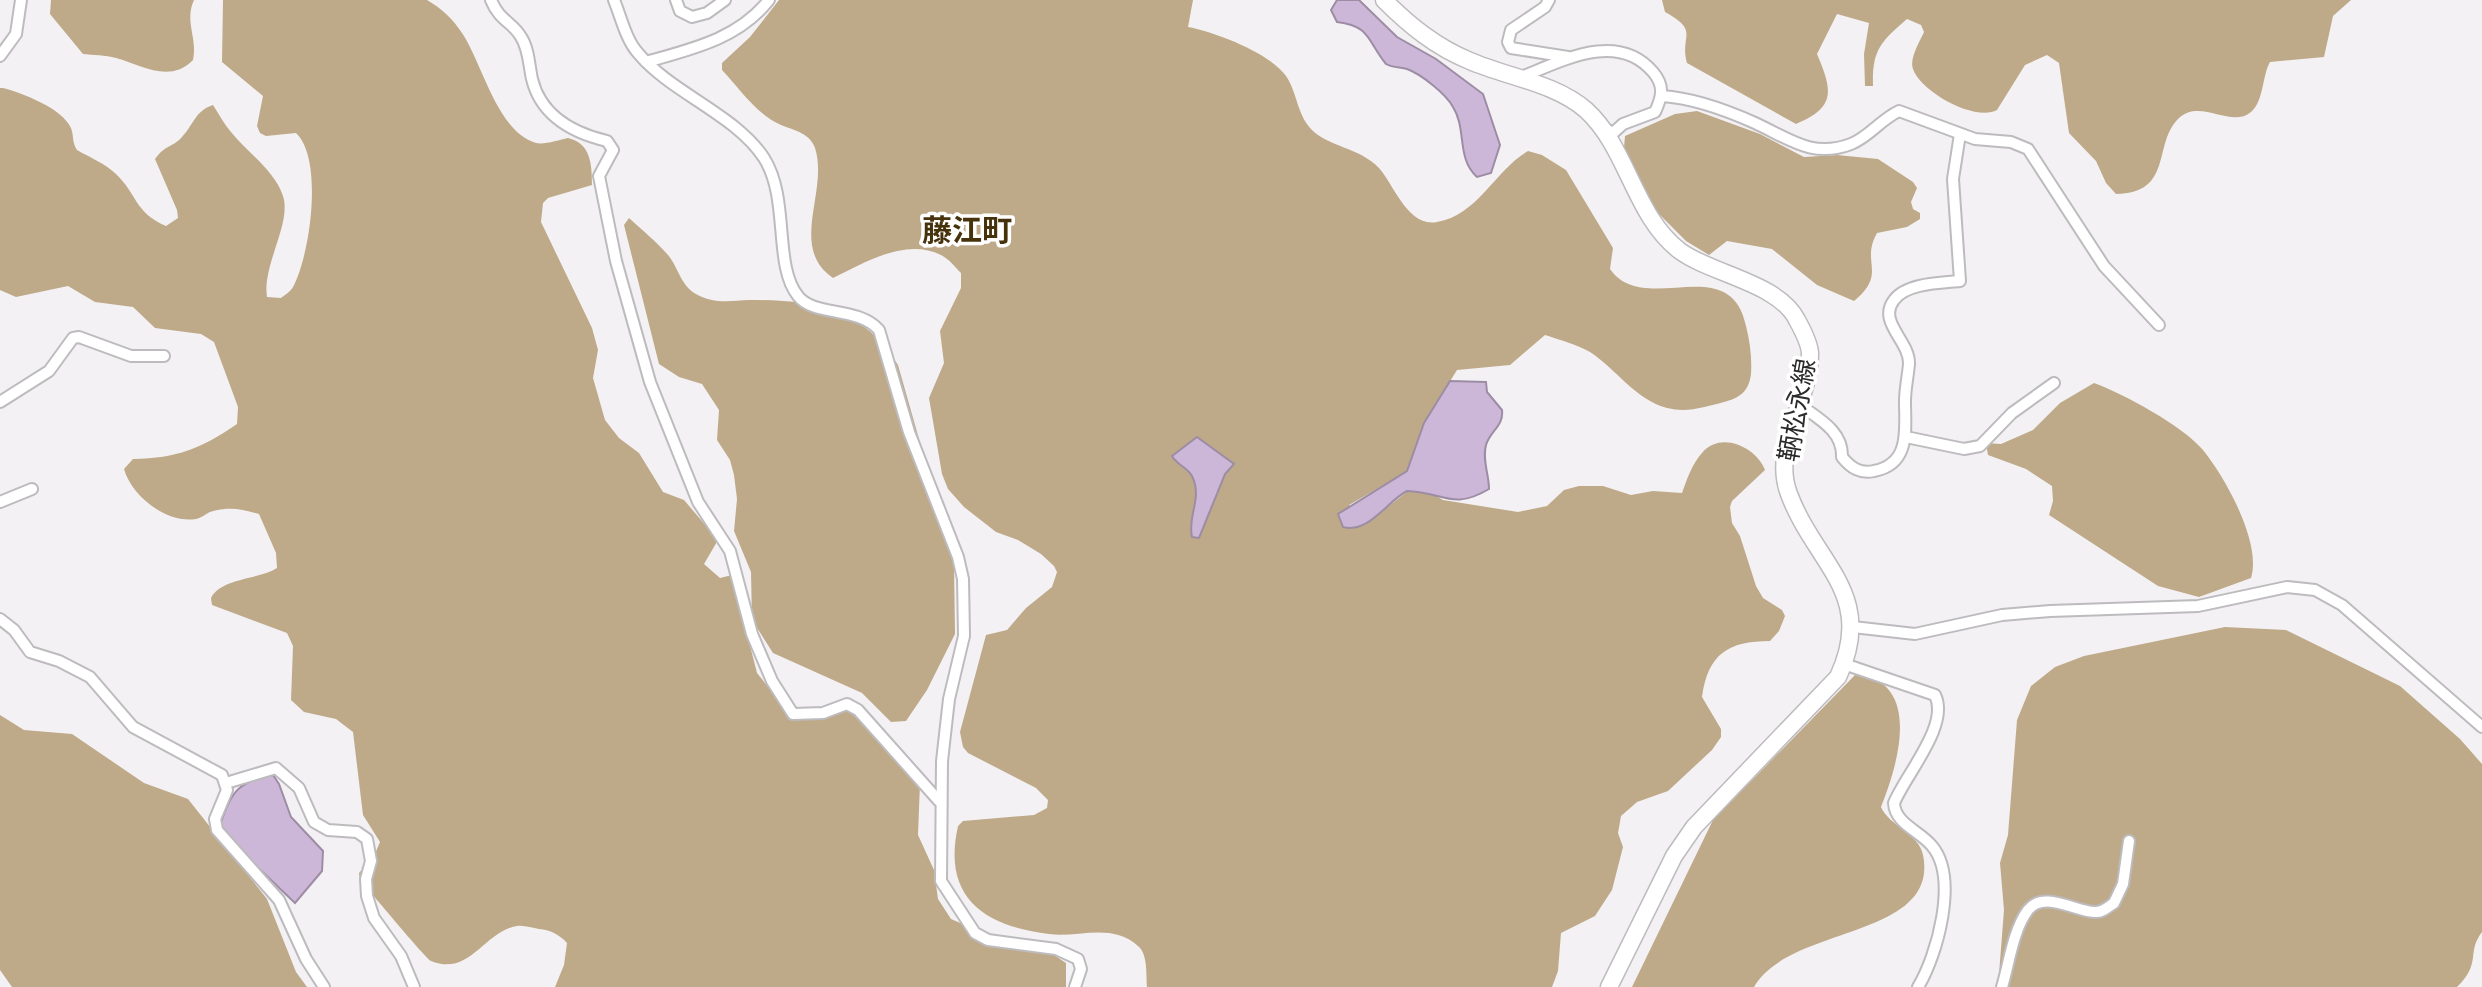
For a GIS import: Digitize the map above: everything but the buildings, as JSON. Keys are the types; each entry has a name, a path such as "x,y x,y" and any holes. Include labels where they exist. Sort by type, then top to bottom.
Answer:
{"main road":[{"name":"鞆松永線","path":"1384,0 1420,35 1469,61 1563,95 1585,109 1602,127 1657,225 1680,250 1770,294 1796,317 1810,353 1800,405 1790,433 1786,460 1788,493 1844,590 1853,627 1850,649 1838,677 1693,827 1674,856 1608,987"}],"street":[{"path":"0,56 16,34 21,0"},
{"path":"491,0 503,21 521,35 533,83 544,104 565,127 607,141 611,145 613,150 599,176 616,261 650,382 698,502 730,551 752,634 783,702 793,714 803,716 847,704 858,710 939,801"},
{"path":"614,0 636,52 729,123 763,156 778,189 788,273 799,299 813,306 852,314 873,322 879,330 909,432 958,556 963,579 964,636 949,699 939,801 942,881 969,926 988,940 1071,953 1078,959 1081,968 1075,987"},
{"path":"676,0 680,11 692,17 707,13 725,0"},
{"path":"646,62 730,34 749,22 769,0"},
{"path":"1545,2 1511,30 1508,42 1511,47 1571,58"},
{"path":"1519,78 1571,58 1621,50 1641,59 1656,76 1662,96 1655,112 1623,124 1613,134 1602,127"},
{"path":"1662,96 1682,97 1729,112 1805,149 1822,150 1863,139 1884,118 1899,111 1959,134 2011,142 2028,149 2104,266 2159,325"},
{"path":"1800,405 1837,436 1842,445 1842,457 1850,467 1864,473 1879,470 1895,462 1906,437 1907,348 1890,323 1889,315 1893,301 1900,295 1916,288 1960,281 1954,178 1959,134"},
{"path":"0,402 49,371 73,338 79,337 131,356 164,356"},
{"path":"1906,437 1964,449 1980,446 2012,413 2054,383"},
{"path":"0,502 32,489"},
{"path":"1853,627 1915,634 2002,615 2198,606 2287,587 2315,590 2342,605 2482,727"},
{"path":"0,619 14,630 30,652 60,661 90,677 115,710 133,727 222,775 227,790 215,819 217,830 279,900 306,959 324,987"},
{"path":"1844,664 1935,695 1940,709 1933,734 1894,803 1897,817 1931,844 1940,857 1944,872 1936,947 1930,968 1917,987"},
{"path":"226,783 276,768 299,788 314,822 328,830 357,832 367,839 371,861 366,879 367,896 374,918 401,956 414,987"},
{"path":"2002,987 2022,921 2029,908 2039,902 2094,912 2114,904 2123,884 2129,841"}],"shaded area":[{"path":"51,0 194,0 190,15 193,60 175,71 165,72 112,57 83,54 50,14"},
{"path":"223,0 427,0 446,14 458,28 501,111 522,136 536,143 568,138 586,150 592,185 548,198 543,203 541,222 592,328 598,350 593,378 605,420 619,438 639,453 663,492 684,500 718,540 704,564 720,578 732,575 757,673 788,712 832,708 855,713 920,783 918,835 934,870 938,899 951,919 998,939 1048,951 1066,963 1066,987 555,987 564,965 567,943 551,931 517,926 495,936 467,958 445,964 431,961 397,924 360,880 359,873 374,856 380,842 363,815 353,732 336,719 304,712 291,700 293,646 287,633 212,605 211,598 223,587 277,568 276,553 259,514 229,509 210,512 196,519 173,517 151,506 142,498 124,469 133,459 163,457 200,446 237,424 238,407 214,342 201,334 155,328 133,307 95,302 68,286 16,297 0,290 0,88 30,98 59,114 71,128 77,150 112,170 142,209 166,226 178,218 177,210 155,159 182,137 202,111 213,105 228,129 274,178 283,196 284,219 269,272 267,297 281,298 292,288 305,254 309,232 312,185 310,164 305,146 296,133 266,136 260,133 257,126 263,96 222,62"},
{"path":"779,0 1193,0 1188,27 1241,45 1278,67 1290,82 1303,117 1311,129 1326,140 1371,161 1379,168 1402,203 1418,218 1437,222 1464,211 1516,159 1528,151 1542,155 1566,170 1613,248 1610,269 1625,282 1643,288 1705,287 1723,292 1737,303 1746,326 1751,374 1743,393 1735,398 1696,409 1667,408 1636,391 1590,352 1545,335 1510,365 1457,370 1424,423 1408,471 1349,505 1371,520 1408,491 1430,492 1443,500 1518,512 1547,506 1564,490 1579,486 1603,486 1631,495 1653,491 1682,493 1698,457 1710,446 1728,442 1747,449 1761,462 1765,470 1732,501 1730,507 1732,523 1740,536 1756,586 1763,598 1782,610 1785,616 1779,631 1770,641 1732,647 1715,660 1709,670 1702,697 1721,729 1721,737 1712,750 1668,791 1637,802 1621,816 1618,833 1623,847 1612,890 1595,916 1561,933 1558,971 1552,987 1147,987 1143,954 1138,946 1128,939 1095,932 1060,935 1025,930 987,915 973,904 962,889 956,872 958,826 963,821 1034,815 1047,808 1048,800 1036,788 968,753 963,747 960,732 986,635 1007,630 1026,608 1052,587 1057,572 1041,554 1018,540 996,532 964,507 948,489 942,474 929,398 944,363 940,331 961,288 961,273 941,255 914,249 900,250 872,259 833,278 820,265 813,251 811,235 818,165 813,143 801,133 764,114 722,70 722,63 750,37"},
{"path":"1337,0 1359,0 1397,37 1436,59 1483,94 1500,145 1491,173 1477,177 1466,161 1460,125 1445,96 1419,75 1386,64 1362,31 1337,22 1331,10"},
{"path":"1662,0 2351,0 2333,16 2324,57 2270,62 2258,102 2251,112 2243,116 2197,111 2179,118 2171,129 2159,165 2147,185 2134,192 2116,194 2106,183 2096,161 2069,133 2059,63 2047,55 2025,65 1997,110 1976,112 1950,103 1926,87 1918,78 1912,60 1924,32 1921,25 1907,19 1884,41 1876,55 1873,86 1865,86 1864,54 1869,23 1837,14 1817,54 1826,78 1828,96 1819,111 1796,124 1687,63 1686,30 1665,12"},
{"path":"1697,111 1760,134 1804,157 1837,155 1878,159 1913,182 1917,188 1911,202 1913,209 1920,213 1920,219 1907,227 1877,233 1871,252 1870,283 1854,301 1817,285 1772,249 1727,241 1709,255 1686,241 1651,206 1623,159 1625,136 1675,114"},
{"path":"629,218 668,255 687,286 696,294 715,301 772,300 815,305 834,311 869,330 898,365 954,562 955,634 927,690 906,721 891,722 862,693 773,653 752,620 751,572 734,531 737,499 734,475 730,460 717,440 719,410 702,384 679,377 659,364 624,225"},
{"path":"1450,381 1486,382 1487,392 1502,410 1501,420 1488,440 1485,451 1489,489 1457,500 1407,491 1361,526 1343,527 1338,514 1407,471 1424,423"},
{"path":"2094,383 2152,412 2182,431 2203,450 2231,493 2246,529 2253,564 2251,578 2199,597 2158,586 2049,515 2053,501 2052,486 2026,469 1988,455 1986,443 2001,444 2033,430 2060,403"},
{"path":"1197,437 1234,464 1225,474 1199,538 1192,537 1191,529 1196,499 1195,484 1190,473 1172,456"},
{"path":"2225,627 2286,630 2400,686 2460,739 2482,764 2482,932 2477,939 2472,965 2465,979 2457,987 2002,987 1999,974 2004,910 2000,863 2008,835 2017,720 2031,686 2055,667 2084,656"},
{"path":"1856,674 1877,680 1891,693 1898,709 1898,749 1881,807 1890,819 1916,841 1923,855 1922,882 1909,902 1886,917 1798,952 1772,967 1754,987 1632,987 1713,820"},
{"path":"0,715 24,730 72,734 144,783 188,799 267,899 296,972 307,987 12,987 0,970"},
{"path":"273,775 291,817 323,851 322,871 295,903 251,861 220,825 228,804 238,790 251,781"}],"district":[{"name":"藤江町","path":"967,231"}]}
